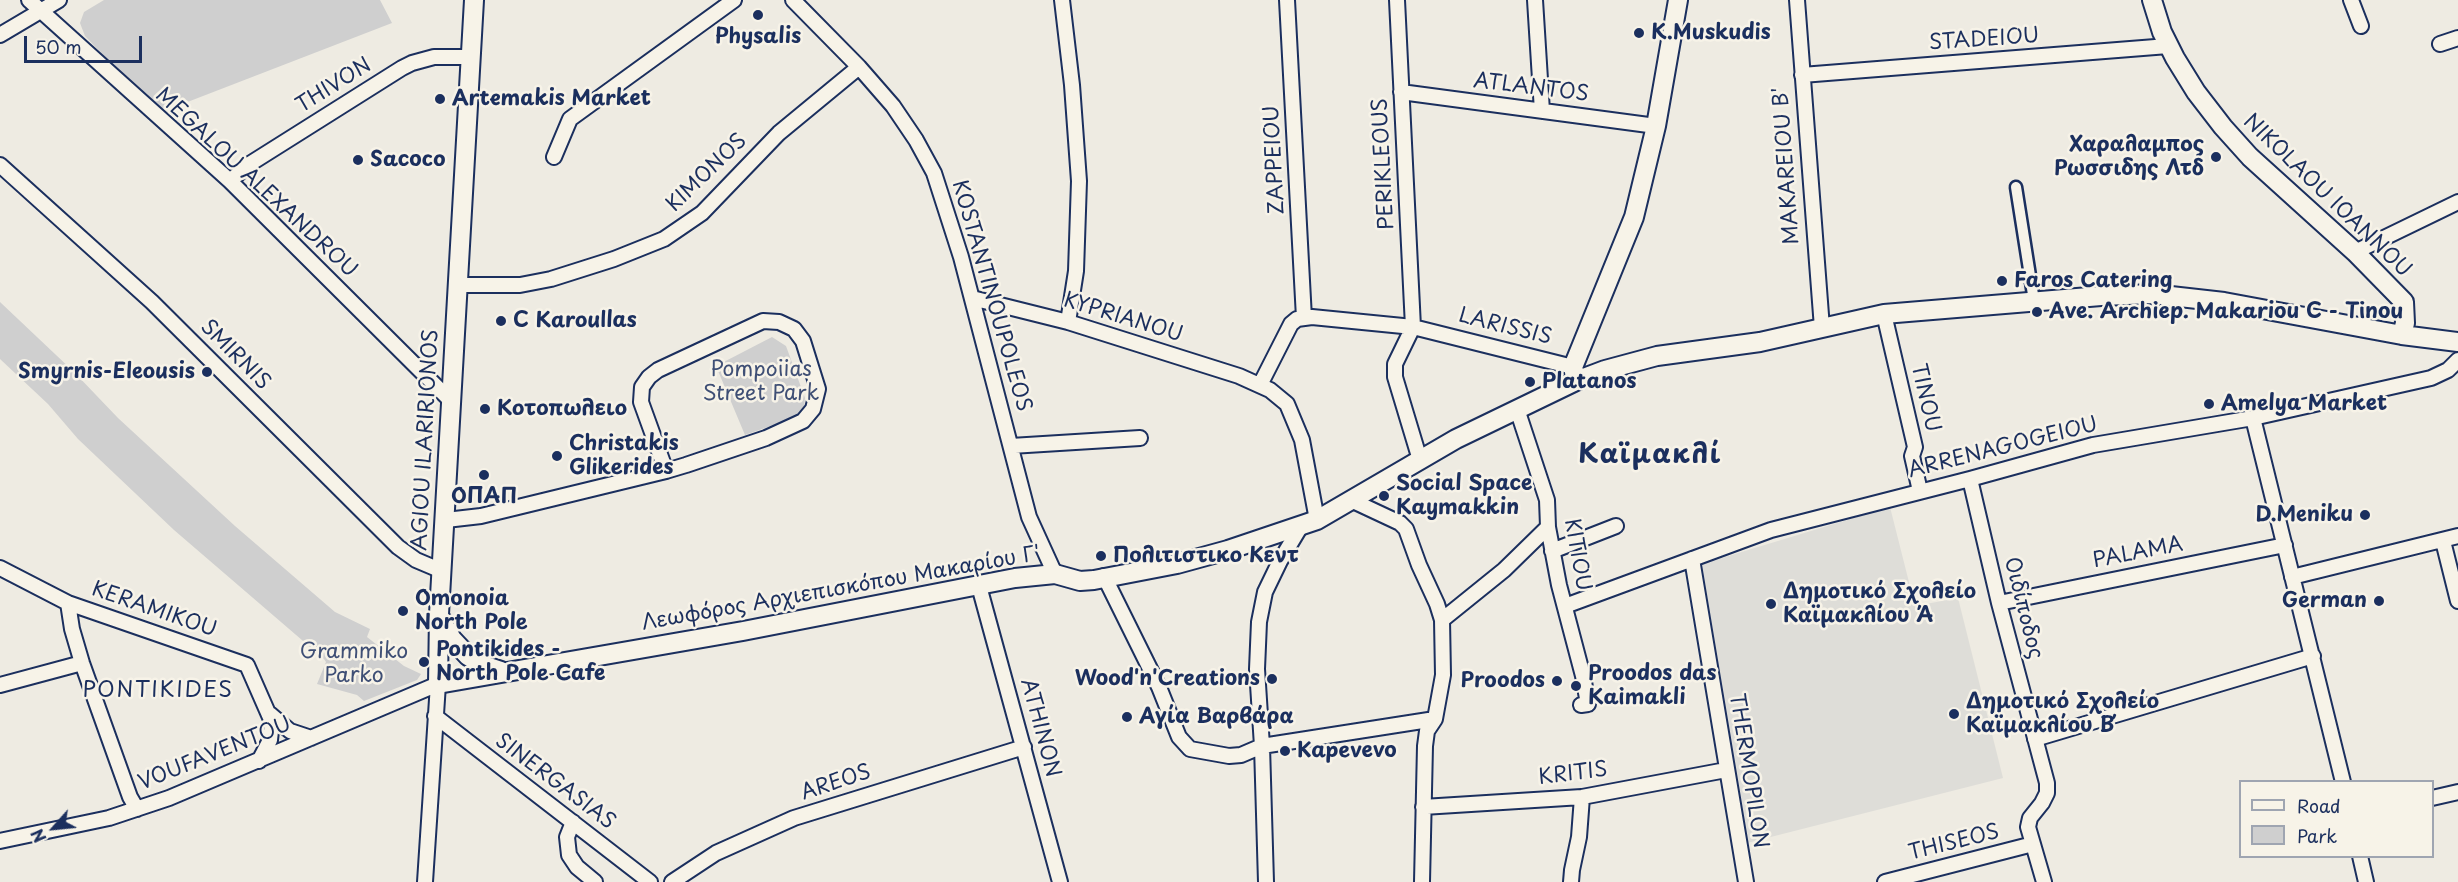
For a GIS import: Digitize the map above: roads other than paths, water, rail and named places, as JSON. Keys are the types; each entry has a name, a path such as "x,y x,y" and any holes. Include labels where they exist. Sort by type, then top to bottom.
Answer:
{"street":[{"name":"MEGALOU ALEXANDROU","path":"29,0 230,181 450,400"},
{"path":"0,35 60,0"},
{"name":"AGIOU ILARIRIONOS","path":"425,882 438,684 439,614 446,520 450,400 474,0"},
{"path":"554,157 570,119 734,0"},
{"name":"KOSTANTINOUPOLEOS","path":"793,0 859,67 905,123 934,173 952,224 1029,517 1055,574"},
{"path":"1062,0 1074,96 1079,181 1077,270 1068,322"},
{"name":"ZAPPEIOU","path":"1287,0 1304,318"},
{"name":"PERIKLEOUS","path":"1397,0 1413,327"},
{"path":"1535,0 1542,111"},
{"path":"1575,374 1634,217 1656,126 1678,0"},
{"name":"MAKAREIOU B'","path":"1797,0 1822,328"},
{"name":"NIKOLAOU IOANNOU","path":"2152,0 2168,46 2196,92 2237,143 2355,252 2404,302 2405,323 2402,335"},
{"path":"2351,0 2361,26"},
{"path":"2440,44 2458,38"},
{"name":"STADEIOU","path":"1802,75 2168,46"},
{"name":"THIVON","path":"230,181 248,165 402,68 434,57 471,57"},
{"name":"KIMONOS","path":"457,285 520,285 551,279 614,259 664,239 702,213 785,127 859,67"},
{"name":"ATLANTOS","path":"1401,92 1656,126"},
{"name":"SMIRNIS","path":"0,165 152,302 398,547 416,560 442,571"},
{"path":"2016,187 2034,301"},
{"path":"2355,252 2458,202"},
{"name":"Λεωφόρος Αρχιεπισκόπου Μακαρίου Γ'","path":"438,684 743,631 1015,578 1055,574 1080,581 1177,564 1309,523 1353,501 1364,492 1456,439 1517,409 1575,374 1605,370 1657,356 1760,342 1884,314 2034,301 2153,294 2224,302 2402,335 2458,342"},
{"name":"KYPRIANOU","path":"972,298 1068,322 1260,385 1280,397 1292,412 1302,440 1309,523"},
{"name":"TINOU","path":"1884,314 1915,447 1912,456 1920,491"},
{"path":"1260,385 1271,366 1284,333 1297,319 1304,318"},
{"name":"LARISSIS","path":"1304,318 1413,327 1575,374"},
{"path":"446,520 481,516 666,471 766,438 803,421 809,416 818,396 816,381 803,341 794,329 779,322 763,321 658,369 649,376 642,387 641,402 666,471"},
{"path":"1413,327 1395,364 1395,377 1420,460"},
{"name":"ARRENAGOGEIOU","path":"1565,606 1771,531 2093,445 2253,418 2431,378 2448,370 2458,360"},
{"name":"KITIOU","path":"1517,409 1547,500 1552,551 1575,638 1588,704 1581,705"},
{"path":"2253,418 2343,780"},
{"path":"1011,446 1140,438"},
{"name":"Οιδίποδος","path":"1970,479 1999,603 2047,783 2047,793 2030,818 2028,826 2044,882"},
{"path":"1353,501 1400,523 1406,529 1442,621 1443,675 1435,719 1427,731 1425,746 1422,882"},
{"path":"1266,882 1257,669 1259,622 1265,592 1280,561 1309,523"},
{"path":"1552,551 1616,526"},
{"path":"1442,621 1504,570 1548,527"},
{"path":"2292,577 2458,536"},
{"path":"2443,541 2458,601"},
{"name":"PALAMA","path":"1999,603 2285,545"},
{"name":"THERMOPILON","path":"1692,560 1746,882"},
{"name":"KERAMIKOU","path":"0,568 68,603 247,664 270,714 272,731 259,761"},
{"path":"1104,576 1159,687 1183,744 1198,752 1229,756 1241,755 1262,746 1435,719"},
{"name":"ATHINON","path":"979,586 1060,882"},
{"path":"68,603 72,629 82,663 130,797 137,809"},
{"path":"439,614 452,639 468,656 483,665 503,671"},
{"path":"2035,739 2313,656"},
{"path":"0,685 82,663"},
{"name":"VOUFAVENTOU","path":"0,841 77,826 169,798 438,684"},
{"name":"KERAMIKOU","path":"270,714 290,731 311,738"},
{"name":"SINERGASIAS","path":"435,716 650,882"},
{"name":"AREOS","path":"672,882 716,854 794,818 1024,747"},
{"name":"KRITIS","path":"1423,807 1582,796 1726,770"},
{"path":"2434,798 2458,792"},
{"path":"1572,882 1582,796"},
{"path":"573,822 567,837 569,855 577,867 596,882"},
{"name":"THISEOS","path":"1885,882 2032,844"},
{"path":"2360,858 2366,882"}],"place":[{"name":"Physalis","path":"758,15"},
{"name":"K.Muskudis","path":"1639,33"},
{"name":"Artemakis Market","path":"440,99"},
{"name":"Χαραλαμπος Ρωσσιδης Λτδ","path":"2216,157"},
{"name":"Sacoco","path":"358,160"},
{"name":"Faros Catering","path":"2002,281"},
{"name":"Ave. Archiep. Makariou C - Tinou","path":"2037,312"},
{"name":"C Karoullas","path":"501,321"},
{"name":"Smyrnis-Eleousis","path":"207,372"},
{"name":"Platanos","path":"1530,382"},
{"name":"Amelya Market","path":"2209,404"},
{"name":"Κοτοπωλειο","path":"485,409"},
{"name":"Christakis Glikerides","path":"557,456"},
{"name":"ΟΠΑΠ","path":"484,475"},
{"name":"Social Space Kaymakkin","path":"1384,496"},
{"name":"D.Meniku","path":"2365,515"},
{"name":"Πολιτιστικο Κεντ","path":"1101,556"},
{"name":"German","path":"2379,601"},
{"name":"Δημοτικό Σχολείο Καϊμακλίου Α΄","path":"1771,604"},
{"name":"Omonoia North Pole","path":"403,611"},
{"name":"Pontikides - North Pole Cafe","path":"424,662"},
{"name":"Wood'n'Creations","path":"1272,679"},
{"name":"Proodos","path":"1557,681"},
{"name":"Proodos das Kaimakli","path":"1576,686"},
{"name":"Δημοτικό Σχολείο Καϊμακλίου Β΄","path":"1954,714"},
{"name":"Αγία Βαρβάρα","path":"1127,717"},
{"name":"Kapevevo","path":"1285,751"}],"district":[{"name":"Καϊμακλί","path":"1650,456"},
{"name":"PONTIKIDES","path":"158,691"}],"park label":[{"name":"Pompoiias Street Park","path":"761,382"},
{"name":"Grammiko Parko","path":"354,664"}]}
